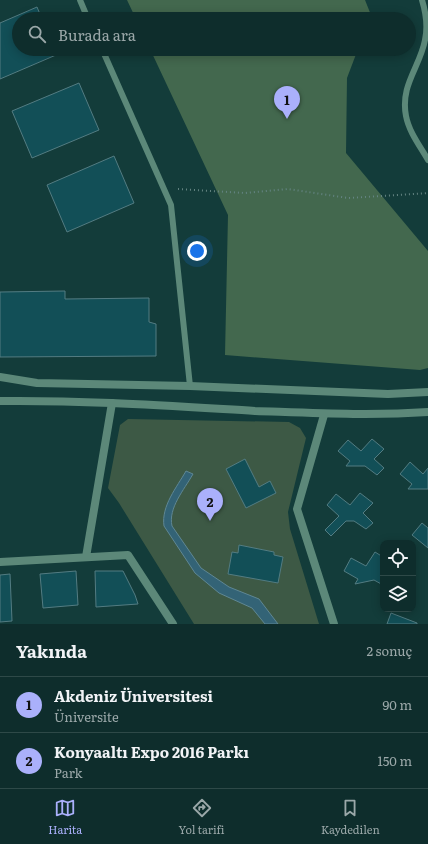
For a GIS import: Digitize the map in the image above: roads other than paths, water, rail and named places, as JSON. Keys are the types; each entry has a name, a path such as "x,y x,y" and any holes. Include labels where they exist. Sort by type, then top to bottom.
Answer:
{"street":[{"path":"0,377 37,383 190,386 388,394 428,392"},
{"path":"0,401 112,403 324,414 399,414 428,412"},
{"path":"86,558 112,403"},
{"path":"324,414 297,509 334,624"},
{"path":"0,562 128,555 173,624"}],"lane":[{"path":"80,0 85,12"},
{"path":"422,0 427,28 425,40 408,84 405,103 409,127 428,160"},
{"path":"105,56 171,205 190,386"}],"water":[{"path":"186,471 193,474 181,493 172,513 172,526 201,568 229,587 259,599 278,624 265,624 252,608 219,593 195,573 164,526 167,504"}],"place":[{"name":"Akdeniz Üniversitesi","path":"287,119"},
{"name":"Konyaaltı Expo 2016 Parkı","path":"210,521"}]}
